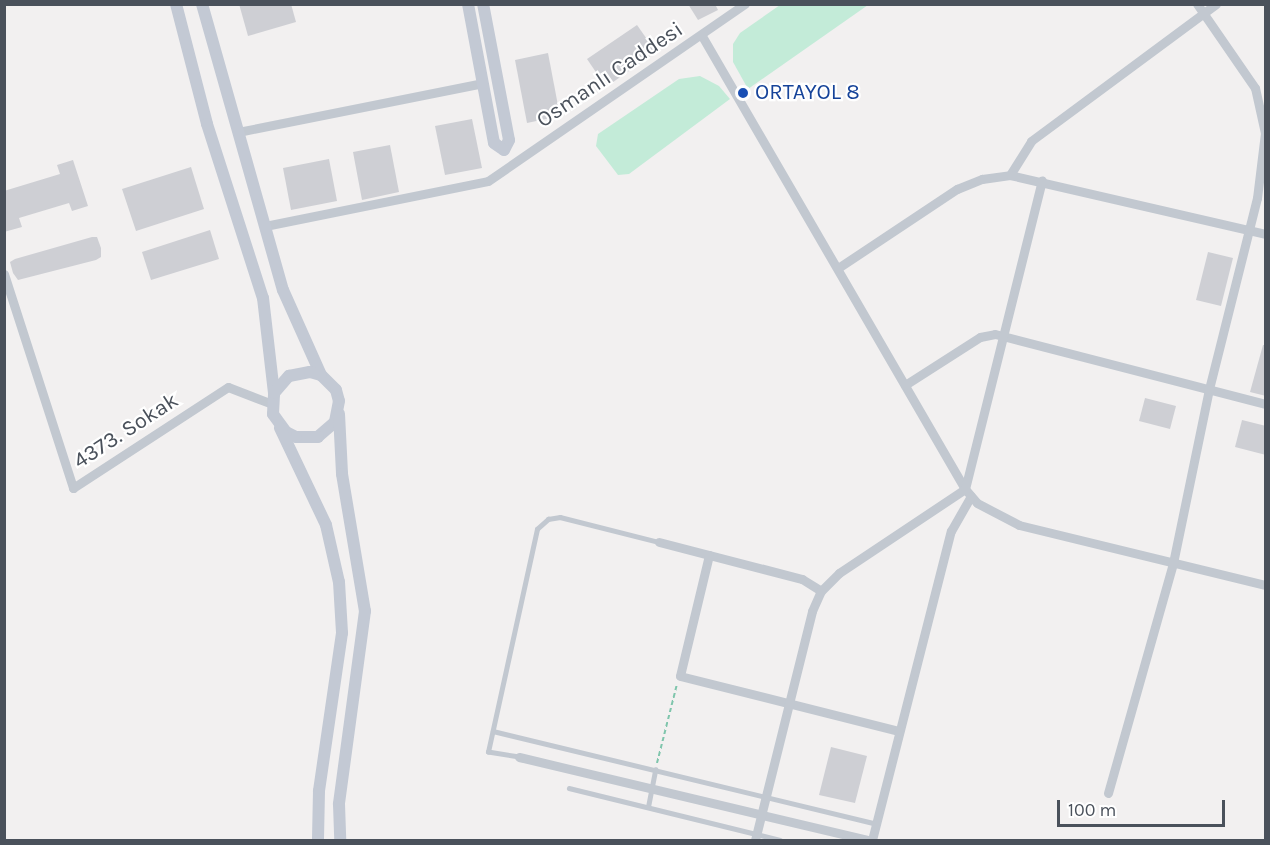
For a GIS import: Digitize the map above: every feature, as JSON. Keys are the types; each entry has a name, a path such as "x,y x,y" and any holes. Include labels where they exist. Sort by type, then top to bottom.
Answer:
{"street":[{"path":"176,4 207,124 262,297 278,424 326,525 339,582 342,633 320,791 318,840"},
{"path":"202,4 283,290 321,375 336,390 342,474 365,611 339,804 340,840"},
{"path":"468,4 494,143 504,150 510,167"},
{"path":"483,4 509,140 504,150"},
{"name":"Osmanlı Caddesi","path":"265,226 482,184 746,4"},
{"path":"1108,793 1173,562 1209,389 1249,230 1265,132 1264,111 1247,75 1197,4"},
{"path":"1010,175 1031,141 1216,4"},
{"path":"702,36 968,493 991,513 1019,525 1266,585"},
{"path":"238,132 483,83"},
{"path":"838,268 957,189 982,179 1010,175 1042,180 1266,234"},
{"path":"519,757 869,840 876,824 951,531 968,493 1042,180"},
{"name":"4373. Sokak","path":"4,274 73,488 228,387 273,398"},
{"path":"905,385 980,338 1004,336 1266,404"},
{"path":"273,398 289,376 310,372 321,375"},
{"path":"278,424 296,437 318,437 335,422 339,412"},
{"path":"756,838 789,703 821,591 839,573 968,493"},
{"path":"659,542 802,579 821,591"},
{"path":"710,555 680,676 899,731"}],"lane":[{"path":"519,757 488,752 535,533 540,526 560,517 659,542"},
{"path":"493,731 876,824"},
{"path":"648,807 655,770"},
{"path":"568,788 648,807 756,838 780,840"}],"path":[{"path":"655,770 680,676"}],"green space":[{"path":"780,5 868,5 748,89 733,62 733,44 740,33"},
{"path":"700,76 719,86 730,99 629,174 618,175 596,146 598,134 679,79"}],"building":[{"path":"239,4 291,4 296,22 248,36"},
{"path":"688,4 715,4 718,10 698,20"},
{"path":"637,25 656,52 606,87 587,59"},
{"path":"548,53 560,116 527,123 515,60"},
{"path":"472,119 482,168 445,175 435,126"},
{"path":"390,145 399,192 362,200 353,152"},
{"path":"329,159 337,201 291,210 283,168"},
{"path":"73,160 88,206 72,211 69,203 19,218 22,227 4,232 4,191 60,174 57,165"},
{"path":"191,167 204,209 136,231 122,189"},
{"path":"210,230 219,259 151,280 142,252"},
{"path":"97,237 101,248 101,257 96,260 18,280 13,273 10,262 15,259"},
{"path":"1208,252 1233,258 1221,306 1196,300"},
{"path":"1263,345 1266,345 1266,396 1250,392"},
{"path":"1145,398 1176,406 1170,429 1139,421"},
{"path":"1242,420 1266,426 1266,455 1235,447"},
{"path":"831,747 867,756 855,803 819,795"}],"place":[{"name":"ORTAYOL 8","path":"743,93"}]}
